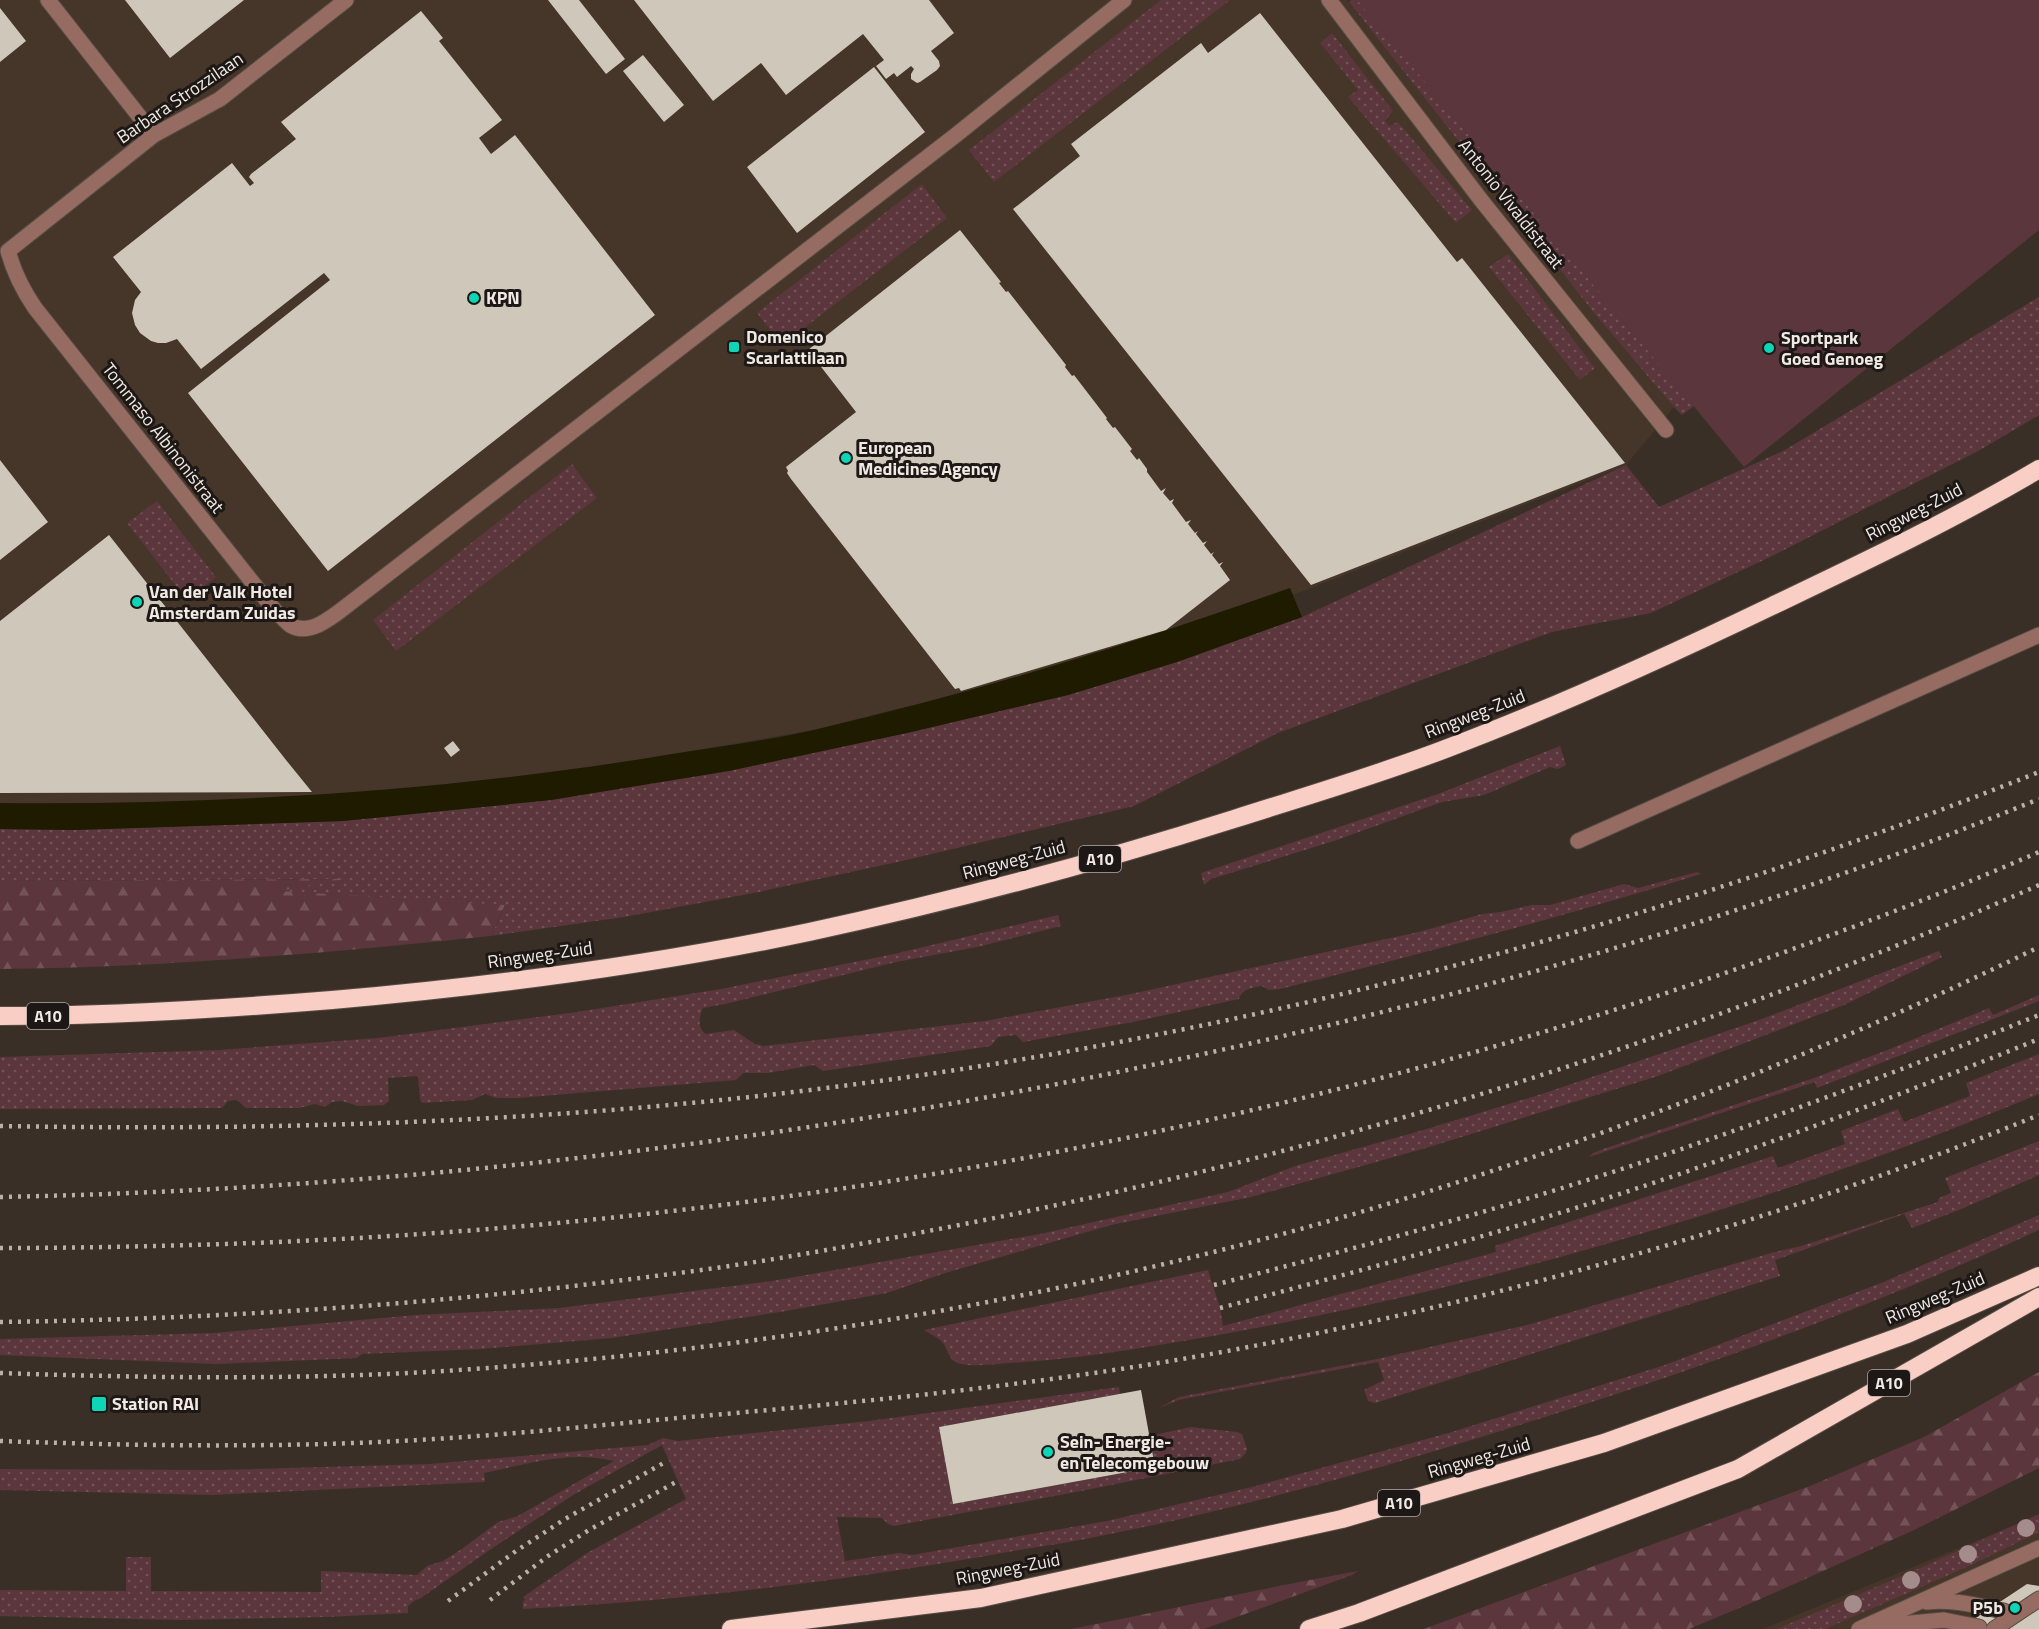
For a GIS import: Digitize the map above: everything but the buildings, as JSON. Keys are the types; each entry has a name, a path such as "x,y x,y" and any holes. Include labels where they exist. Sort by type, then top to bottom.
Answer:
{"highway":[{"name":"Ringweg-Zuid","path":"0,1016 95,1016 243,1007 447,989 637,964 809,932 983,891 1159,842 1444,750 1588,692 1716,633 1936,525 2039,469"},
{"name":"Ringweg-Zuid","path":"731,1629 981,1598 1342,1519 1604,1443 1907,1334 2039,1276"},
{"name":"A10","path":"1309,1629 1359,1613 1738,1469 2039,1298"}],"street":[{"path":"48,0 154,135"},
{"name":"Barbara Strozzilaan","path":"8,251 154,135 220,99 346,0"},
{"name":"Tommaso Albinonistraat","path":"8,251 14,272 35,308 276,612 292,626 309,629 331,618 956,135 1124,0"},
{"name":"Antonio Vivaldistraat","path":"1329,0 1481,200 1666,430"},
{"path":"1578,841 2039,635"},
{"path":"1861,1629 2039,1548"},
{"path":"1861,1629 1944,1620 1986,1628 2039,1599"},
{"path":"1916,1604 1949,1602 2004,1611"}],"shaded area":[{"path":"0,0 1347,0 1674,407 1626,465 1242,615 1051,677 896,709 819,729 593,768 349,806 0,809"},
{"path":"1290,588 1302,617 1177,662 1068,695 907,733 729,771 551,800 343,821 74,830 0,829 0,803 253,798 421,786 589,767 785,736 881,714 1000,682 1117,646"},
{"path":"2039,1515 2039,1629 1763,1629"}],"green space":[{"path":"1161,0 1230,0 994,182 969,150"},
{"path":"1351,0 1465,0 1746,367 1682,415 1595,314 1349,2"},
{"name":"Sportpark Goed Genoeg","path":"1357,0 2039,0 2039,230 1744,467"},
{"path":"1332,33 1393,111 1385,121 1389,126 1398,122 1472,210 1456,223 1348,97 1358,90 1320,43"},
{"path":"922,184 947,218 782,345 757,313"},
{"path":"1508,254 1595,368 1580,380 1489,267"},
{"path":"2039,297 2039,415 1980,450 1770,557 1651,613 1552,632 1278,733 1134,806 759,892 624,917 491,936 505,906 277,891 339,879 0,881 0,829 74,830 343,821 551,800 907,733 1068,695 1177,662 1302,617 1626,465 1659,507 1785,450"},
{"path":"572,464 597,498 396,651 373,620"},
{"path":"157,501 216,577 187,600 127,523"},
{"path":"1560,746 1566,765 1558,769 1550,767 1484,795 1442,802 1334,841 1211,879 1204,885 1201,873 1438,794"},
{"path":"1697,872 1701,874 1439,949 1280,989 1269,990 1262,986 1251,988 1245,991 1239,999 1133,1022 1023,1042 1016,1035 998,1037 991,1046 823,1071 814,1065 768,1073 743,1073 736,1080 518,1098 496,1098 485,1094 472,1100 422,1103 418,1076 388,1078 389,1101 384,1105 358,1106 342,1101 332,1102 325,1107 315,1104 299,1108 246,1108 237,1100 228,1101 222,1108 0,1109 0,1057 219,1050 378,1038 577,1012 721,989 894,954 1058,915 1061,926 703,1008 700,1022 701,1029 706,1034 734,1030 755,1044 764,1046 985,1021 1126,995 1419,932 1482,914 1532,905 1550,905 1624,884 1638,888"},
{"path":"343,879 280,891 505,905 491,936 246,958 0,969 0,881"},
{"path":"1939,951 1942,957 1844,1005 1658,1076 1426,1148 1251,1197 1111,1225 945,1273 887,1293 612,1338 481,1349 362,1354 357,1358 216,1364 0,1355 0,1339 214,1333 416,1315 559,1308 772,1281 1040,1234 1228,1192 1295,1166 1545,1093 1759,1020"},
{"path":"2039,995 2039,1001 1817,1088 1815,1082 1589,1157 1609,1147 1814,1078 1989,1008 1993,1015"},
{"path":"2039,1054 2039,1094 1986,1116 1825,1175 1716,1211 1552,1259 1442,1288 1221,1335 1106,1353 1028,1362 961,1364 950,1357 945,1345 939,1339 924,1330 1208,1270 1223,1326 1496,1252 1495,1246 1773,1156 1778,1168 1845,1144 1841,1131 1898,1109 1904,1122 1970,1096 1966,1083"},
{"path":"2039,1141 2039,1175 1959,1210 1912,1228 1904,1214 1775,1260 1780,1276 1375,1403 1368,1401 1364,1390 1384,1380 1378,1362 1178,1400 1157,1409 1179,1397 1377,1359 1531,1324 1801,1246 1938,1202 1939,1198 1951,1193 1945,1178"},
{"path":"2039,1215 2039,1230 1979,1257 1857,1308 1671,1376 1491,1434 1329,1482 1220,1510 1095,1537 813,1582 697,1596 523,1609 525,1600 523,1597 587,1553 686,1499 662,1445 573,1495 491,1549 417,1599 408,1606 408,1613 180,1620 0,1616 0,1590 126,1591 126,1557 151,1557 151,1591 321,1592 321,1571 417,1575 427,1566 443,1561 462,1549 498,1522 518,1516 614,1461 581,1457 532,1462 484,1473 485,1482 211,1495 0,1490 0,1469 217,1470 429,1464 648,1445 663,1438 678,1441 869,1421 1119,1387 1120,1394 939,1427 953,1504 1155,1467 1149,1436 1191,1427 1242,1434 1247,1449 1240,1459 894,1526 882,1518 837,1517 845,1561 899,1553 912,1555 1107,1521 1252,1487 1452,1432 1665,1365 1881,1283"},
{"path":"2039,1372 2039,1468 1912,1531 1689,1629 1424,1629 1810,1486 1924,1437"},
{"path":"2039,1514 2039,1532 1967,1567 1825,1629 1777,1629 1909,1573"},
{"path":"1358,1571 1204,1629 1071,1629 1286,1585"}],"railway":[{"path":"0,1126 322,1125 536,1115 750,1097 1009,1062 1160,1034 1309,1002 1458,965 1605,923 1751,877 1896,827 2039,772"},
{"path":"0,1197 270,1186 540,1162 807,1127 940,1106 1073,1081 1319,1027 1442,997 1563,963 1803,888 2039,799"},
{"path":"0,1248 252,1243 440,1233 627,1216 813,1193 999,1163 1183,1126 1365,1082 1546,1031 1804,945 2039,852"},
{"path":"0,1322 166,1317 332,1308 580,1285 809,1253 1093,1197 1232,1164 1370,1127 1642,1042 1908,941 2039,885"},
{"path":"0,1373 278,1377 444,1371 713,1346 846,1327 979,1304 1242,1245 1372,1209 1501,1168 1638,1119 1774,1066 1907,1009 2039,947"},
{"path":"1214,1285 1487,1211 1595,1178 1845,1091 2039,1015"},
{"path":"1220,1308 1385,1264 1602,1200 1849,1113 2039,1039"},
{"path":"0,1441 261,1445 366,1443 451,1438 889,1398 1029,1382 1168,1361 1341,1328 1442,1305 1645,1252 1844,1189 2039,1115"},
{"path":"448,1601 516,1551 565,1519 667,1461"},
{"path":"490,1600 548,1556 589,1530 676,1482"}],"place":[{"name":"KPN","path":"474,298"},
{"name":"Domenico Scarlattilaan","path":"734,347"},
{"name":"Sportpark Goed Genoeg","path":"1769,348"},
{"name":"European Medicines Agency","path":"846,458"},
{"name":"Van der Valk Hotel Amsterdam Zuidas","path":"137,602"},
{"name":"Station RAI","path":"99,1404"},
{"name":"Sein- Energie- en Telecomgebouw","path":"1048,1452"},
{"name":"P5b","path":"2015,1608"}]}
